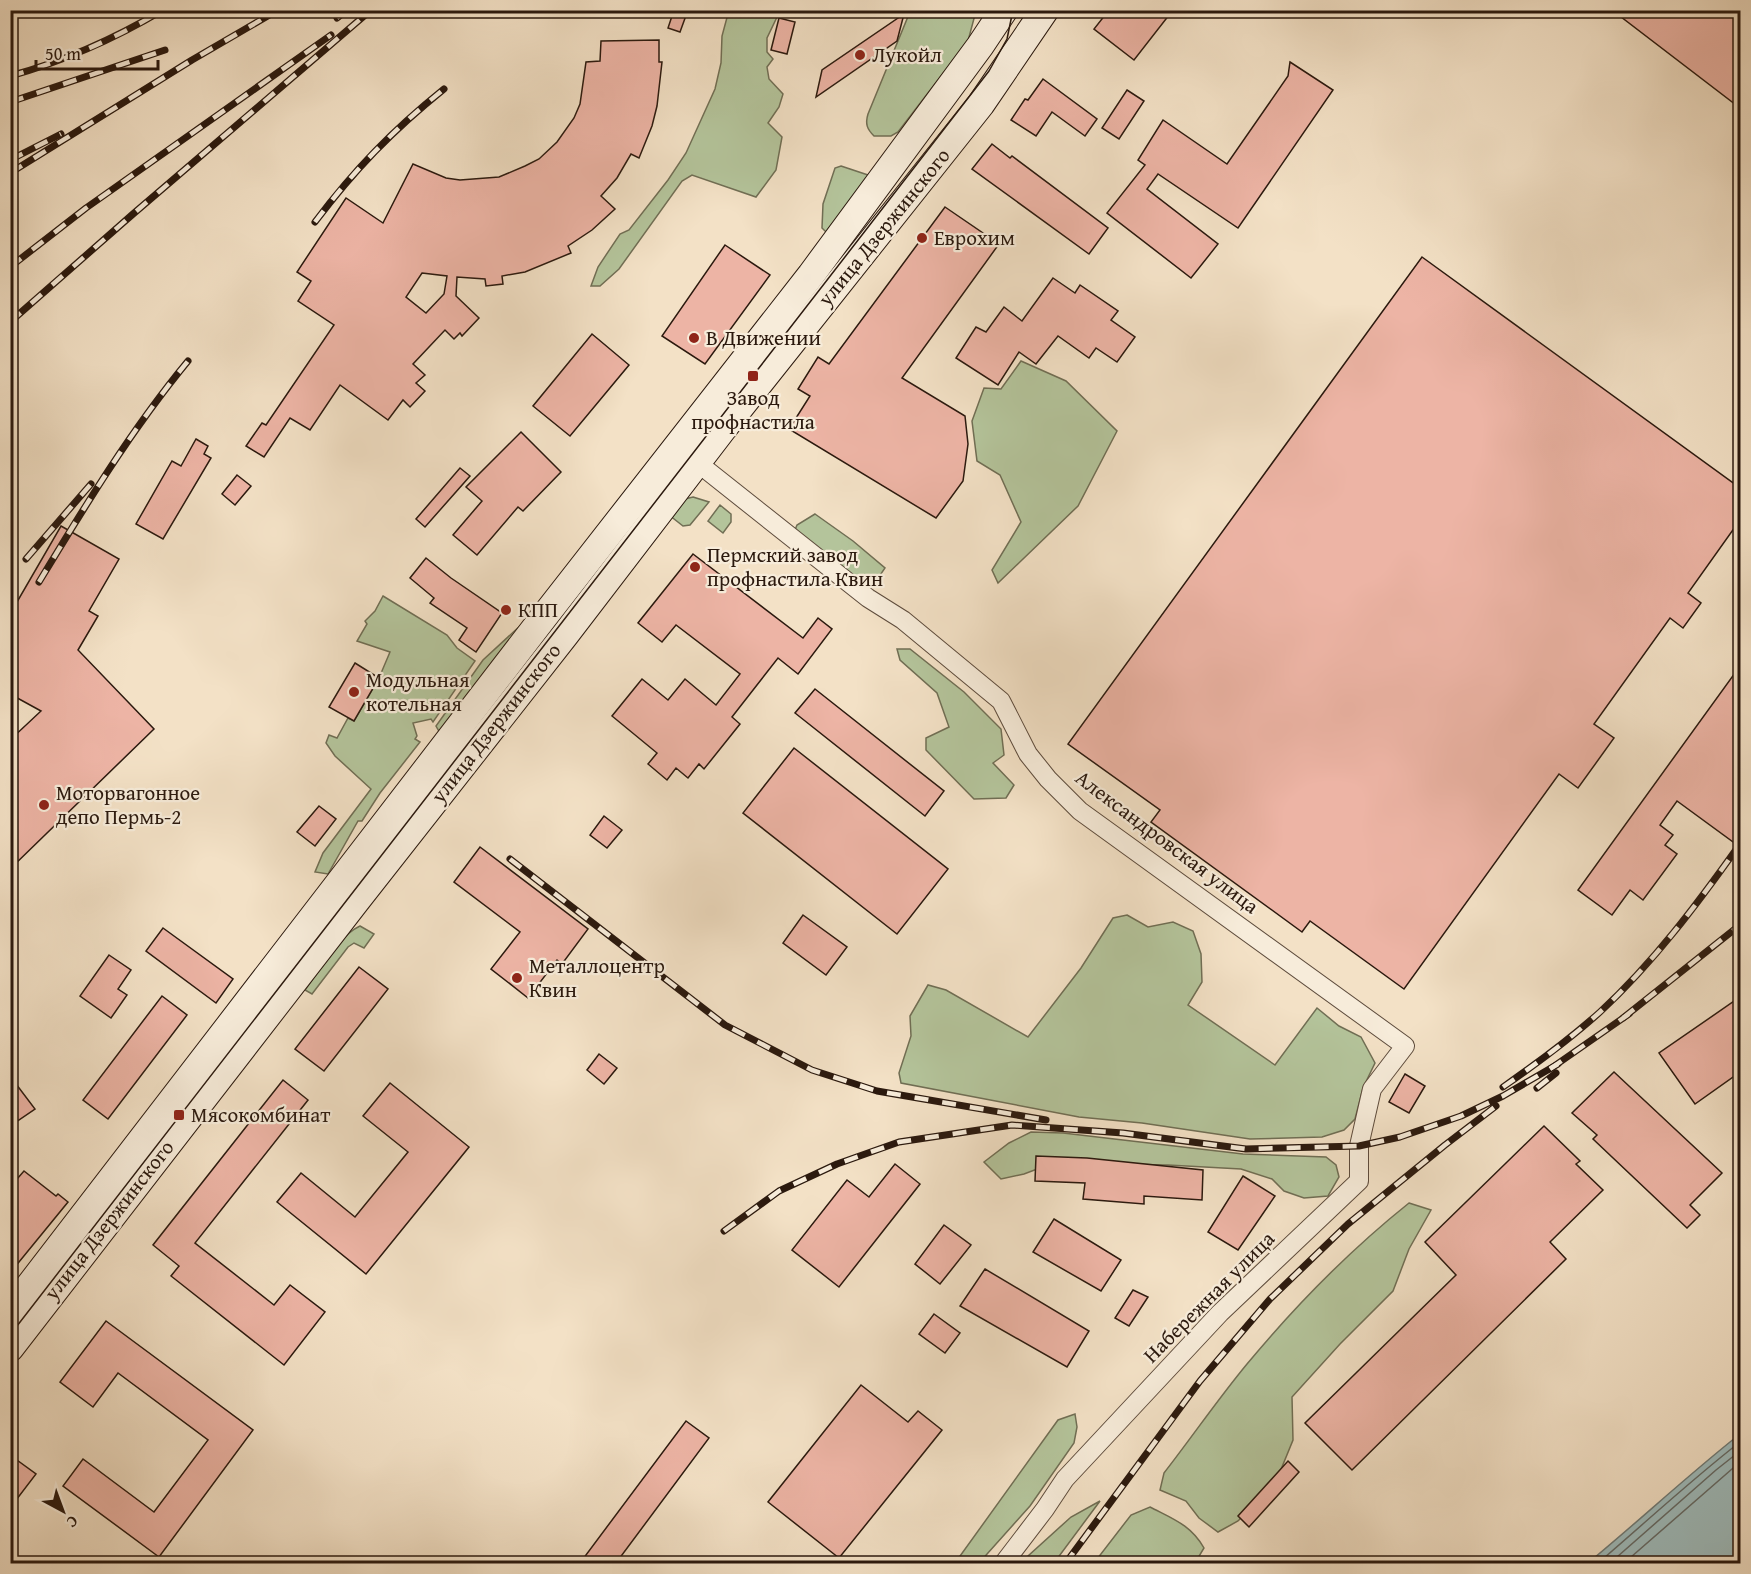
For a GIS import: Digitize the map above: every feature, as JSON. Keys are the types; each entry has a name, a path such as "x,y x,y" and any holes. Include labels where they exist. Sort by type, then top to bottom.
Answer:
{"main road":[{"name":"улица Дзержинского","path":"10,1348 363,892 566,635 687,454 818,266 1004,10"},
{"name":"улица Дзержинского","path":"10,1311 687,454 967,122 1045,10"}],"street":[{"name":"Александровская улица","path":"687,454 868,598 903,620 1001,701 1028,754 1048,779 1080,811 1405,1046"},
{"name":"Набережная улица","path":"1003,1563 1065,1479 1220,1313 1359,1181 1359,1146 1372,1089 1405,1046"}],"green space":[{"path":"729,10 793,11 792,14 779,13 767,38 767,52 773,59 767,67 769,79 783,94 779,107 768,123 782,137 776,170 756,197 692,175 682,181 619,269 600,286 591,286 598,267 620,234 629,230 686,153 715,89 721,63 722,36"},
{"path":"909,11 976,11 968,41 898,132 891,136 874,136 867,126 868,114"},
{"path":"841,166 868,175 862,187 826,232 822,228 823,204 835,168"},
{"path":"1021,361 1066,381 1117,431 1078,506 998,583 992,570 1021,522 1000,475 977,461 972,421 984,388 1001,389"},
{"path":"693,497 709,502 690,525 683,526 669,515 685,499"},
{"path":"720,505 731,514 731,522 723,533 708,521"},
{"path":"815,514 853,541 885,568 868,593 795,530 797,525"},
{"path":"383,596 447,635 457,648 475,661 433,722 431,719 413,723 417,736 415,739 420,742 380,793 362,821 358,821 328,874 315,872 323,853 371,789 335,756 326,743 329,735 337,738 348,718 354,721 379,678 390,652 357,641 367,624 365,621 375,611"},
{"path":"521,625 520,641 440,733 436,726 483,660"},
{"path":"897,649 910,649 964,692 1001,729 1004,755 993,763 1014,785 1006,798 974,799 926,750 926,738 949,727 937,693 900,660"},
{"path":"1127,915 1148,927 1173,922 1193,931 1201,954 1202,982 1188,1005 1275,1065 1317,1008 1339,1026 1361,1037 1375,1063 1363,1088 1355,1119 1344,1130 1322,1137 1250,1139 1142,1123 1079,1117 901,1083 899,1073 911,1036 910,1016 928,985 946,990 1028,1037 1081,968 1113,918"},
{"path":"360,926 374,934 364,948 354,943 348,947 312,994 305,990 337,945"},
{"path":"1031,1132 1063,1133 1243,1154 1326,1157 1336,1165 1339,1177 1328,1196 1304,1198 1284,1191 1272,1179 1241,1169 1053,1163 1024,1174 1001,1179 984,1162 1009,1143"},
{"path":"1409,1203 1431,1210 1409,1249 1393,1291 1340,1344 1292,1397 1293,1440 1275,1484 1238,1521 1218,1532 1199,1518 1186,1501 1160,1490 1164,1473 1236,1377 1285,1321 1344,1259"},
{"path":"1075,1414 1077,1427 1074,1443 1030,1506 979,1563 955,1563 1058,1420"},
{"path":"1100,1501 1054,1563 1023,1563 1071,1517"},
{"path":"1150,1507 1181,1523 1199,1540 1204,1548 1195,1563 1094,1563 1131,1515"}],"water":[{"path":"1740,1434 1740,1563 1588,1563 1701,1466"}],"building":[{"path":"674,10 688,10 680,32 668,28"},
{"path":"1109,10 1173,10 1134,60 1094,29"},
{"path":"1612,10 1724,10 1740,23 1740,108"},
{"name":"Лукойл","path":"904,14 897,41 816,97 822,70"},
{"path":"779,18 795,22 787,54 771,50"},
{"path":"659,40 659,62 662,62 657,106 652,126 639,158 631,154 617,178 601,196 615,209 592,230 568,246 571,253 525,272 502,276 503,284 486,286 485,279 457,277 456,296 479,318 462,336 460,333 454,339 445,330 413,364 425,375 416,383 425,391 410,407 403,400 388,420 340,385 310,430 290,418 264,457 246,446 262,423 266,425 334,325 298,301 311,281 297,272 346,198 383,223 413,164 446,178 460,180 499,177 539,159 557,142 574,118 580,104 586,62 600,61 601,41","holes":["422,273 447,276 444,294 426,313 406,297"]},
{"path":"1290,62 1333,90 1238,228 1158,174 1147,189 1218,244 1191,278 1107,213 1145,165 1138,160 1163,120 1227,164 1288,76"},
{"path":"1043,79 1097,119 1085,136 1052,112 1036,136 1011,120 1025,99 1028,100"},
{"path":"1127,90 1144,101 1119,139 1102,128"},
{"path":"992,144 1010,158 1012,156 1108,228 1089,254 972,169"},
{"path":"945,207 999,244 902,378 965,416 968,444 963,481 936,518 789,429 810,396 798,389 818,357 829,364"},
{"path":"725,245 770,275 705,364 662,336"},
{"path":"1422,257 1740,488 1740,520 1688,593 1701,603 1683,628 1670,618 1594,724 1614,738 1578,788 1559,774 1404,989 1310,921 1302,932 1151,822 1160,810 1068,744"},
{"path":"1053,278 1075,293 1080,285 1118,311 1111,320 1135,337 1117,362 1096,348 1089,358 1058,336 1036,364 1019,352 998,385 956,358 976,327 986,332 1004,307 1022,321"},
{"path":"592,334 629,365 570,436 533,406"},
{"path":"521,432 561,472 523,511 518,507 477,555 453,535 482,501 466,487"},
{"path":"196,439 208,446 204,454 211,458 163,539 136,524 172,461 181,466"},
{"path":"460,468 470,476 425,527 416,519"},
{"path":"237,475 251,486 235,505 222,494"},
{"path":"61,526 119,559 89,611 98,616 78,650 154,729 10,869 10,740 41,711 10,694 10,614"},
{"path":"693,554 803,638 818,618 832,629 798,674 778,658 732,717 740,724 704,769 699,764 688,778 676,768 667,780 648,764 657,753 612,716 642,679 668,700 685,679 716,705 740,674 676,625 662,642 638,623"},
{"path":"426,558 502,613 476,652 459,640 467,628 430,603 434,598 410,578"},
{"name":"Модульная котельная","path":"355,663 379,678 354,721 329,707"},
{"path":"1740,666 1740,847 1677,801 1660,825 1673,835 1665,845 1677,854 1643,900 1630,890 1612,915 1578,890"},
{"path":"815,689 944,791 925,816 795,713"},
{"path":"794,748 948,869 897,934 743,813"},
{"path":"319,806 336,819 315,846 297,832"},
{"path":"604,816 622,830 607,848 590,835"},
{"path":"480,847 588,929 562,964 557,960 528,998 491,969 520,932 454,882"},
{"path":"803,915 847,947 826,975 783,943"},
{"path":"163,928 233,979 216,1003 146,951"},
{"path":"109,955 131,970 118,989 127,995 111,1018 80,996"},
{"path":"359,967 388,989 324,1071 295,1049"},
{"path":"162,996 187,1015 108,1119 83,1100"},
{"path":"1740,997 1740,1072 1695,1104 1659,1053"},
{"path":"599,1054 617,1068 604,1084 587,1070"},
{"path":"1614,1072 1722,1173 1690,1205 1700,1215 1687,1228 1593,1139 1597,1135 1572,1113"},
{"path":"1405,1074 1425,1086 1409,1113 1389,1102"},
{"path":"10,1076 35,1109 10,1126"},
{"path":"283,1080 308,1100 195,1243 274,1305 290,1285 325,1312 284,1365 171,1276 179,1266 153,1245"},
{"path":"390,1083 469,1147 366,1274 277,1202 301,1173 355,1217 408,1152 363,1116"},
{"path":"1544,1126 1580,1161 1576,1164 1603,1190 1550,1242 1566,1259 1352,1470 1305,1423 1456,1275 1425,1242"},
{"path":"1036,1156 1087,1158 1203,1170 1202,1200 1144,1196 1144,1204 1083,1199 1085,1183 1035,1181"},
{"path":"895,1164 920,1184 839,1287 792,1250 847,1180 869,1197"},
{"path":"24,1171 56,1196 58,1194 68,1202 10,1273 10,1187"},
{"path":"1243,1176 1275,1196 1238,1250 1208,1232"},
{"path":"1054,1219 1121,1260 1101,1291 1033,1252"},
{"path":"944,1225 971,1245 940,1284 915,1264"},
{"path":"985,1269 1089,1331 1067,1367 960,1306"},
{"path":"1133,1290 1148,1297 1129,1326 1115,1318"},
{"path":"934,1314 960,1333 945,1353 919,1334"},
{"path":"106,1321 253,1430 159,1557 63,1486 83,1459 154,1512 208,1440 118,1373 93,1407 60,1382"},
{"path":"861,1385 908,1422 918,1411 942,1430 839,1558 768,1502"},
{"path":"686,1421 709,1438 616,1563 580,1563"},
{"path":"10,1455 36,1474 10,1508"},
{"path":"1288,1461 1299,1472 1249,1527 1238,1516"}],"tram line":[{"path":"10,1335 989,71 1007,39 1013,10"}],"railway":[{"path":"10,76 89,48 163,10"},
{"path":"10,173 192,60 278,10"},
{"path":"337,18 347,10"},
{"path":"10,322 371,10"},
{"path":"10,267 86,208 331,35"},
{"path":"10,102 165,50"},
{"path":"315,222 375,151 444,89"},
{"path":"10,160 61,134"},
{"path":"39,582 128,441 188,361"},
{"path":"26,559 91,484"},
{"path":"1503,1087 1577,1032 1620,993 1675,931 1740,844"},
{"path":"510,859 725,1025 812,1070 877,1091 1046,1120"},
{"path":"1623,1018 1740,925"},
{"path":"1550,1069 1629,1014"},
{"path":"724,1231 779,1191 837,1164 899,1142 1012,1125 1123,1133 1246,1149 1359,1146 1400,1137 1461,1116 1503,1096 1558,1064"},
{"path":"1537,1088 1556,1073"},
{"path":"1065,1564 1200,1381 1270,1299 1348,1224 1496,1106"}],"place":[{"name":"Лукойл","path":"860,55"},
{"name":"Еврохим","path":"922,238"},
{"name":"В Движении","path":"694,338"},
{"name":"Завод профнастила","path":"753,376"},
{"name":"Пермский завод профнастила Квин","path":"695,567"},
{"name":"КПП","path":"506,610"},
{"name":"Модульная котельная","path":"354,692"},
{"name":"Моторвагонное депо Пермь-2","path":"44,805"},
{"name":"Металлоцентр Квин","path":"517,978"},
{"name":"Мясокомбинат","path":"179,1115"}]}
